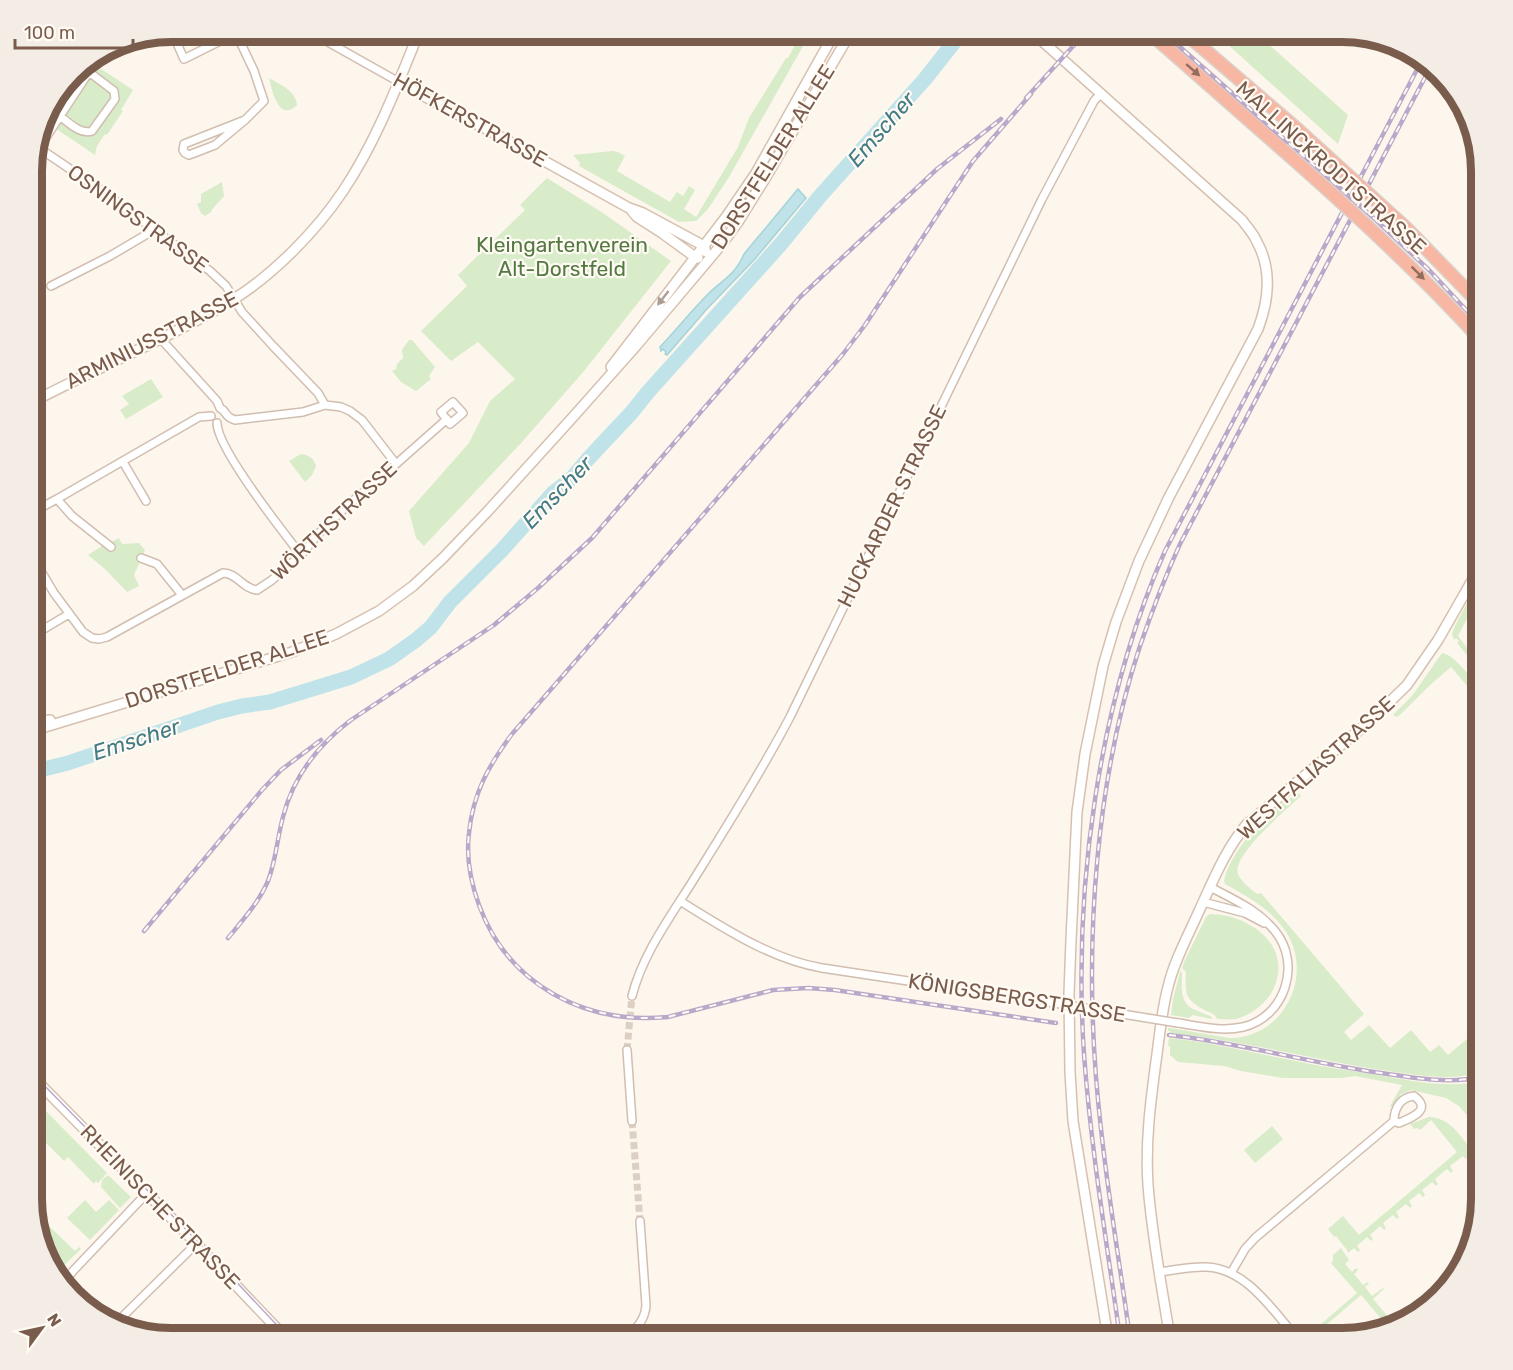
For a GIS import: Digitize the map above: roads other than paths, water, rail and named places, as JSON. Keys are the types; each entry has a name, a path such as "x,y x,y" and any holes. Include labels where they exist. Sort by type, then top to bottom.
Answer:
{"highway":[{"name":"MALLINCKRODTSTRASSE","path":"1160,42 1382,238 1471,329"},
{"name":"MALLINCKRODTSTRASSE","path":"1196,42 1297,129 1405,227 1471,295"}],"main road":[{"name":"ARMINIUSSTRASSE","path":"44,396 234,299 257,283 290,253 318,224 348,184 399,82 414,42"},
{"name":"DORSTFELDER ALLEE","path":"573,417 631,338 731,210 756,173 829,42"},
{"name":"DORSTFELDER ALLEE","path":"42,728 292,652 336,634 379,611 413,586 443,558 573,417 710,260 738,222 845,42"},
{"path":"1043,42 1242,220 1256,238 1268,273 1265,311 1258,329 1156,524 1128,590 1102,666 1085,754 1077,812 1069,994 1070,1072 1075,1131 1106,1328"},
{"name":"HÖFKERSTRASSE","path":"399,82 629,208 643,213 704,246"},
{"name":"HÖFKERSTRASSE","path":"629,208 637,217 695,257 710,260"},
{"path":"704,246 710,260"},
{"name":"WESTFALIASTRASSE","path":"1168,1328 1148,1184 1147,1143 1150,1104 1164,1007 1174,967 1224,856 1236,837 1247,824 1370,721 1407,685 1438,640 1471,582"},
{"name":"DORSTFELDER ALLEE","path":"42,721 82,715"},
{"name":"RHEINISCHE STRASSE","path":"42,1086 197,1243 277,1328"}],"street":[{"path":"176,42 184,59 218,42"},
{"path":"242,42 264,101 245,120 215,145 189,155 183,150 184,144 245,120"},
{"name":"HÖFKERSTRASSE","path":"328,42 399,82"},
{"name":"OSNINGSTRASSE","path":"47,134 89,72 114,91 115,99 92,131 86,133 60,116"},
{"name":"HUCKARDER STRASSE","path":"632,996 636,980 646,960 785,725 1042,199 1101,93"},
{"name":"OSNINGSTRASSE","path":"44,151 210,271 226,286 242,312 318,393 325,405"},
{"path":"51,286 110,256 154,230"},
{"path":"160,338 217,401 226,416 235,420 303,412 325,405 341,407 362,420 396,464"},
{"path":"42,392 44,396"},
{"path":"220,408 213,410 211,416 217,423 219,435 241,472 301,555"},
{"path":"42,503 44,506 57,500 199,417 211,416"},
{"path":"217,423 224,421 226,416"},
{"name":"WÖRTHSTRASSE","path":"42,573 83,632 94,638 109,636 220,574 231,574 250,589 257,590 273,580 301,555 320,532 349,504 447,419"},
{"path":"123,462 146,501"},
{"path":"57,500 72,516 111,547"},
{"path":"141,558 157,564 182,595"},
{"path":"42,630 69,614"},
{"name":"KÖNIGSBERGSTRASSE","path":"680,901 756,945 789,959 822,968 1178,1023 1235,1029 1251,1024 1269,1013 1282,996 1289,969 1284,947 1271,927 1254,911 1210,887"},
{"path":"1203,902 1245,913 1271,927"},
{"path":"627,1050 632,1121"},
{"path":"1231,1273 1245,1249 1255,1238 1394,1121 1398,1104 1408,1096 1414,1096 1419,1100 1422,1105 1417,1115 1399,1123 1394,1121"},
{"path":"68,1277 147,1193"},
{"path":"637,1327 646,1313 640,1221"},
{"path":"121,1318 197,1243"},
{"path":"1159,1272 1207,1267 1231,1273 1256,1292 1288,1328"}],"water":[{"path":"798,189 806,198 754,260 667,355 663,349 661,351 660,347 697,306 733,272 744,254"}],"waterway":[{"name":"Emscher","path":"42,770 68,763 218,712 270,702 351,677 389,659 416,640 431,627 450,602 502,550 553,493 571,479 632,412 925,79 954,42"}],"tunnel":[{"path":"627,1050 632,996"},
{"path":"632,1121 640,1221"}],"tram line":[{"path":"42,1083 280,1328"}],"railway":[{"path":"1026,98 1077,42"},
{"path":"1174,42 1376,220 1429,270 1471,315"},
{"path":"1119,1328 1091,1126 1084,1054 1082,991 1087,862 1095,798 1107,733 1142,609 1165,551 1418,67"},
{"path":"1129,1328 1099,1110 1092,969 1097,859 1113,750 1125,697 1149,620 1180,544 1427,74"},
{"path":"1031,94 973,161 865,325 843,354 512,734 489,768 478,792 471,819 468,851 479,905 492,933 509,957 530,978 553,994 579,1006 608,1014 637,1018 668,1017 773,990 808,988 1056,1023"},
{"path":"228,938 264,889 273,865 283,817 293,788 308,763 328,740 351,720 494,625 538,588 592,538 800,297 937,169 1001,119"},
{"path":"144,931 262,790 281,770 321,740"},
{"path":"1169,1035 1406,1077 1431,1080 1471,1079"}],"park label":[{"name":"Kleingartenverein Alt-Dorstfeld","path":"562,257"}]}
